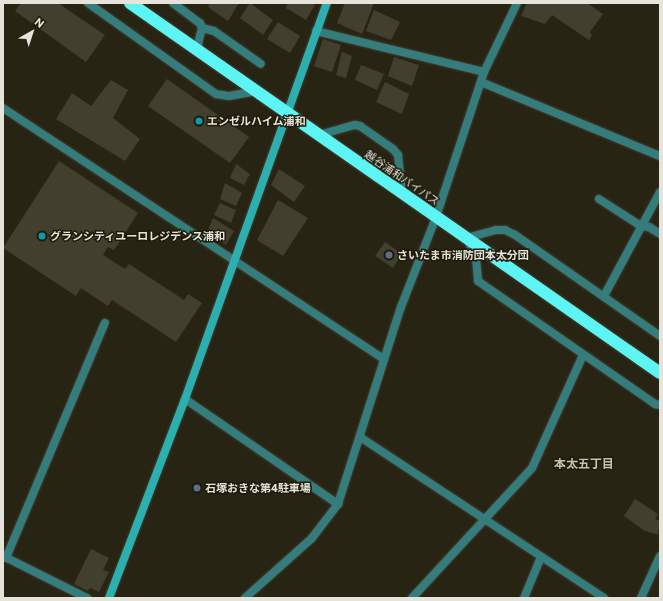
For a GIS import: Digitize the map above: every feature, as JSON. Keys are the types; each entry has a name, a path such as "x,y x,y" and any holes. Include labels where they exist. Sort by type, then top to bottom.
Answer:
{"highway":[{"name":"越谷浦和バイパス","path":"130,3 660,373"}],"street":[{"path":"88,3 216,94 229,96 256,91"},
{"path":"173,3 194,18 202,28 214,31 261,64"},
{"path":"109,598 185,399 235,261 286,112 327,3"},
{"path":"245,598 312,538 338,504 401,307 436,217 484,72 517,3"},
{"path":"199,51 198,44 202,28"},
{"path":"316,31 484,72"},
{"path":"481,82 660,156"},
{"path":"3,108 384,359"},
{"path":"319,135 355,125 366,130 398,155 402,193"},
{"path":"604,296 660,192"},
{"path":"599,199 642,226 649,227 660,234"},
{"path":"660,336 515,235 504,230 467,238 476,258 478,281 583,355 655,404 660,405"},
{"path":"87,598 5,557 105,323"},
{"path":"412,598 532,468 583,355"},
{"path":"185,399 338,504"},
{"path":"360,437 604,598"},
{"path":"642,598 660,556"},
{"path":"524,598 542,557"}],"building":[{"path":"21,3 58,3 105,35 86,62 15,11"},
{"path":"210,3 239,3 228,21 208,7"},
{"path":"250,3 273,20 263,35 240,18"},
{"path":"288,3 312,3 315,5 306,20 286,8"},
{"path":"345,3 374,3 362,34 337,23"},
{"path":"527,3 587,3 603,14 590,32 592,35 589,40 552,15 545,24 521,16"},
{"path":"374,10 400,22 391,40 366,31"},
{"path":"278,22 300,36 290,53 267,39"},
{"path":"323,39 341,45 332,72 314,66"},
{"path":"342,52 352,56 346,78 336,75"},
{"path":"394,57 419,65 412,86 388,76"},
{"path":"361,65 384,74 377,90 355,80"},
{"name":"エンゼルハイム浦和","path":"167,79 249,137 230,163 148,106"},
{"path":"111,80 128,90 113,118 140,139 125,161 56,119 72,93 91,106"},
{"path":"385,82 409,94 402,114 376,102"},
{"path":"59,161 138,213 114,250 108,247 103,255 125,269 129,264 184,300 188,294 202,303 176,342 112,300 108,306 81,288 76,296 3,248"},
{"path":"236,164 250,174 244,185 230,178"},
{"path":"279,169 305,186 294,202 271,185"},
{"path":"225,183 242,193 236,206 220,199"},
{"path":"278,200 308,218 283,256 257,240"},
{"path":"220,203 236,210 231,223 214,215"},
{"path":"213,218 234,231 226,245 207,232"},
{"name":"さいたま市消防団本太分団","path":"385,242 402,254 393,268 375,256"},
{"path":"635,499 658,514 655,519 660,521 658,535 645,531 624,516"},
{"path":"91,549 109,558 103,570 109,572 99,592 90,588 88,591 74,584"}],"place":[{"name":"エンゼルハイム浦和","path":"199,121"},
{"name":"グランシティユーロレジデンス浦和","path":"42,236"},
{"name":"さいたま市消防団本太分団","path":"389,255"},
{"name":"石塚おきな第4駐車場","path":"197,488"}],"district":[{"name":"本太五丁目","path":"584,464"}]}
